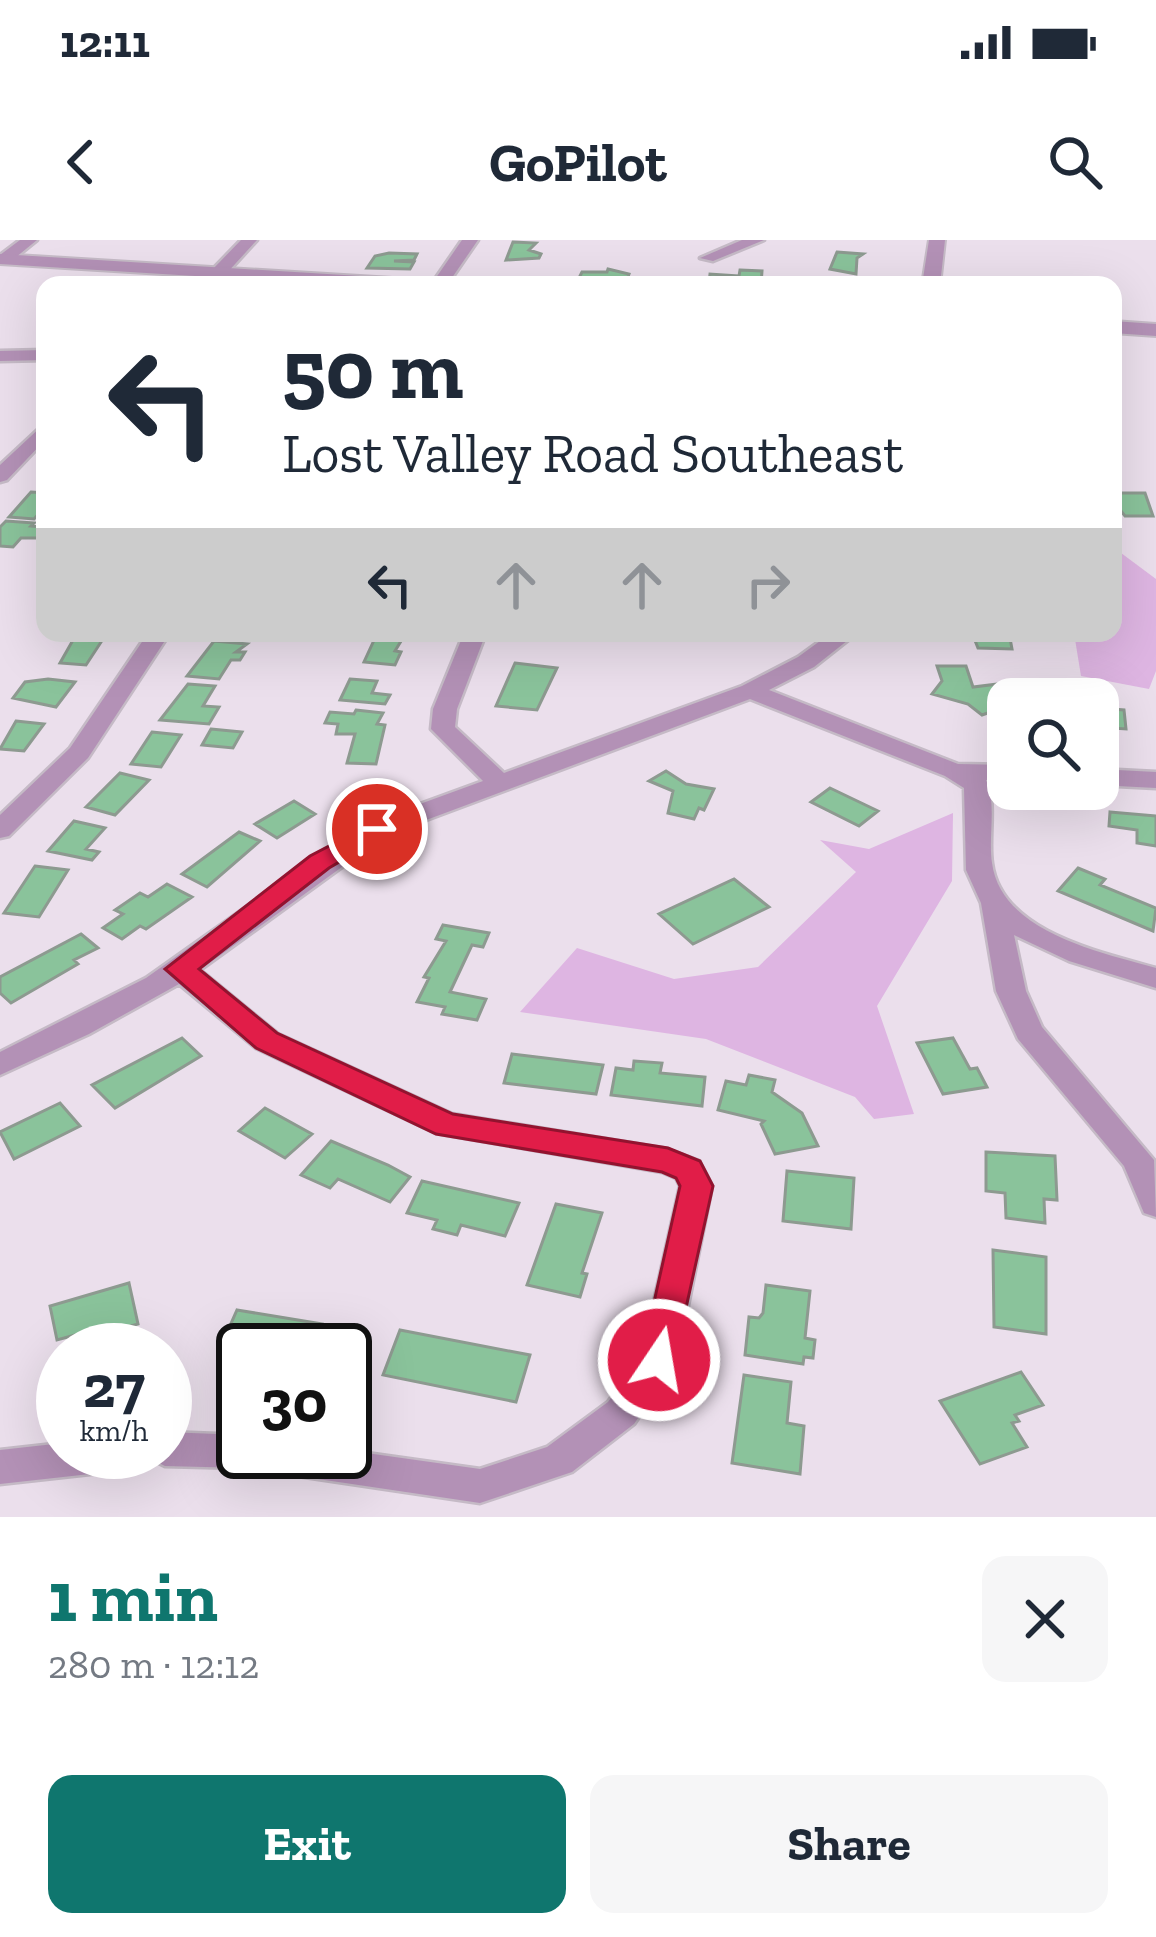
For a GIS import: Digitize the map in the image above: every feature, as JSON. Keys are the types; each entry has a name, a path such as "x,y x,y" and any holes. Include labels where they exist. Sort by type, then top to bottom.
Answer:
{"street":[{"path":"3,259 29,240"},
{"path":"219,272 249,240"},
{"path":"445,276 470,240"},
{"path":"708,258 756,240"},
{"path":"933,276 937,240"},
{"path":"3,259 282,276"},
{"path":"1122,328 1156,330"},
{"path":"0,356 36,355"},
{"path":"0,476 36,438"},
{"path":"0,449 36,452"},
{"path":"0,830 79,753 154,642"},
{"path":"471,642 445,709 443,729 497,781"},
{"path":"0,1064 97,1018 180,969 320,862 377,829 750,691 832,642"},
{"path":"750,691 954,771 977,785 980,874 994,903 1011,991 1029,1032 1138,1160 1156,1204"},
{"path":"954,771 987,772"},
{"path":"1119,778 1156,780"},
{"path":"994,903 1031,934 1156,978"},
{"path":"180,969 267,1041 429,1118 499,1136 668,1161 688,1170 696,1186 659,1360 621,1414 560,1460 480,1486 372,1470"},
{"path":"0,1468 36,1464"}],"shaded area":[{"path":"1122,554 1156,579 1156,671 1149,689 1119,683 1119,678 1081,676 1075,642 1122,642"},
{"path":"953,813 952,881 877,1006 914,1114 874,1119 855,1097 706,1039 520,1012 577,948 674,979 758,967 856,872 820,840 869,849"}],"building":[{"path":"513,242 536,243 529,250 541,254 539,258 506,260"},
{"path":"837,252 863,254 857,258 856,274 830,269"},
{"path":"417,254 414,260 394,261 414,262 410,269 367,268 375,256"},
{"path":"740,270 762,271 762,276 739,276"},
{"path":"582,272 629,274 580,276"},
{"path":"31,492 36,492 34,519 9,517"},
{"path":"1122,493 1145,493 1153,516 1125,516"},
{"path":"6,521 34,523 36,538 21,538 13,547 0,546 0,527"},
{"path":"72,642 101,642 86,665 60,663"},
{"path":"213,642 247,644 236,652 245,652 240,660 231,660 219,679 187,676"},
{"path":"373,642 400,642 395,665 364,662"},
{"path":"976,642 1011,642 1012,649 978,648"},
{"path":"515,663 557,668 537,710 496,706"},
{"path":"937,666 966,666 973,687 987,685 987,713 932,694 942,681"},
{"path":"350,679 377,681 372,693 390,695 385,704 340,700"},
{"path":"25,682 75,682 56,707 13,698"},
{"path":"188,684 215,686 203,706 219,707 209,724 160,720"},
{"path":"356,710 383,713 377,724 385,725 376,764 347,763 355,734 336,734 338,724 325,723 330,712 354,714"},
{"path":"1119,710 1124,710 1126,729 1119,728"},
{"path":"16,721 44,724 24,751 0,749"},
{"path":"211,729 242,732 233,748 202,745"},
{"path":"152,732 181,735 161,767 131,764"},
{"path":"666,771 686,784 714,789 694,819 668,813 673,791 649,781"},
{"path":"120,773 149,780 115,815 86,807"},
{"path":"830,788 878,811 859,826 811,802"},
{"path":"294,801 315,814 277,838 255,824"},
{"path":"1110,812 1156,816 1156,846 1137,843 1137,830 1109,826"},
{"path":"74,821 105,828 86,849 99,852 92,860 48,851"},
{"path":"239,832 260,841 207,887 182,874"},
{"path":"35,866 68,870 39,917 4,913"},
{"path":"1078,868 1105,879 1100,885 1156,908 1153,931 1058,891"},
{"path":"734,879 769,907 693,944 659,914"},
{"path":"167,884 192,897 146,929 140,926 122,939 103,928 123,914 115,910 140,893 148,897"},
{"path":"443,925 489,933 483,947 472,945 450,992 486,999 477,1020 442,1014 445,1007 417,1002 429,978 424,977 446,941 436,939"},
{"path":"81,934 98,948 74,960 78,964 11,1003 0,993 0,977"},
{"path":"182,1038 201,1056 115,1108 92,1085"},
{"path":"953,1038 970,1069 977,1068 987,1087 943,1094 917,1043"},
{"path":"512,1054 603,1065 596,1094 504,1083"},
{"path":"634,1061 662,1063 660,1073 705,1077 702,1106 611,1095 616,1068 633,1070"},
{"path":"749,1075 775,1080 772,1092 802,1113 818,1146 775,1154 761,1124 764,1121 718,1110 726,1081 746,1085"},
{"path":"60,1103 80,1126 14,1159 0,1132"},
{"path":"265,1108 312,1134 285,1158 239,1131"},
{"path":"331,1141 410,1177 390,1202 338,1179 330,1188 301,1175"},
{"path":"986,1152 1055,1156 1057,1200 1044,1199 1045,1223 1006,1218 1005,1193 986,1191"},
{"path":"787,1171 854,1178 851,1229 783,1221"},
{"path":"422,1181 519,1203 505,1236 461,1225 457,1235 433,1229 437,1220 407,1213"},
{"path":"556,1204 602,1213 582,1273 587,1274 580,1297 527,1285"},
{"path":"993,1250 1046,1257 1046,1334 994,1327"},
{"path":"129,1283 138,1323 54,1323 50,1306"},
{"path":"766,1285 810,1291 805,1338 815,1340 813,1358 804,1357 803,1364 745,1355 749,1317 759,1318 763,1313"},
{"path":"237,1310 316,1323 231,1323"},
{"path":"400,1330 530,1355 516,1402 383,1375"},
{"path":"1021,1372 1043,1405 1015,1415 1019,1421 1012,1423 1027,1447 980,1464 940,1401"},
{"path":"744,1375 791,1382 787,1423 804,1426 800,1474 732,1463"}],"route":[{"path":"377,829 320,862 180,969 267,1041 447,1125 668,1161 688,1170 696,1186 659,1360"}]}
